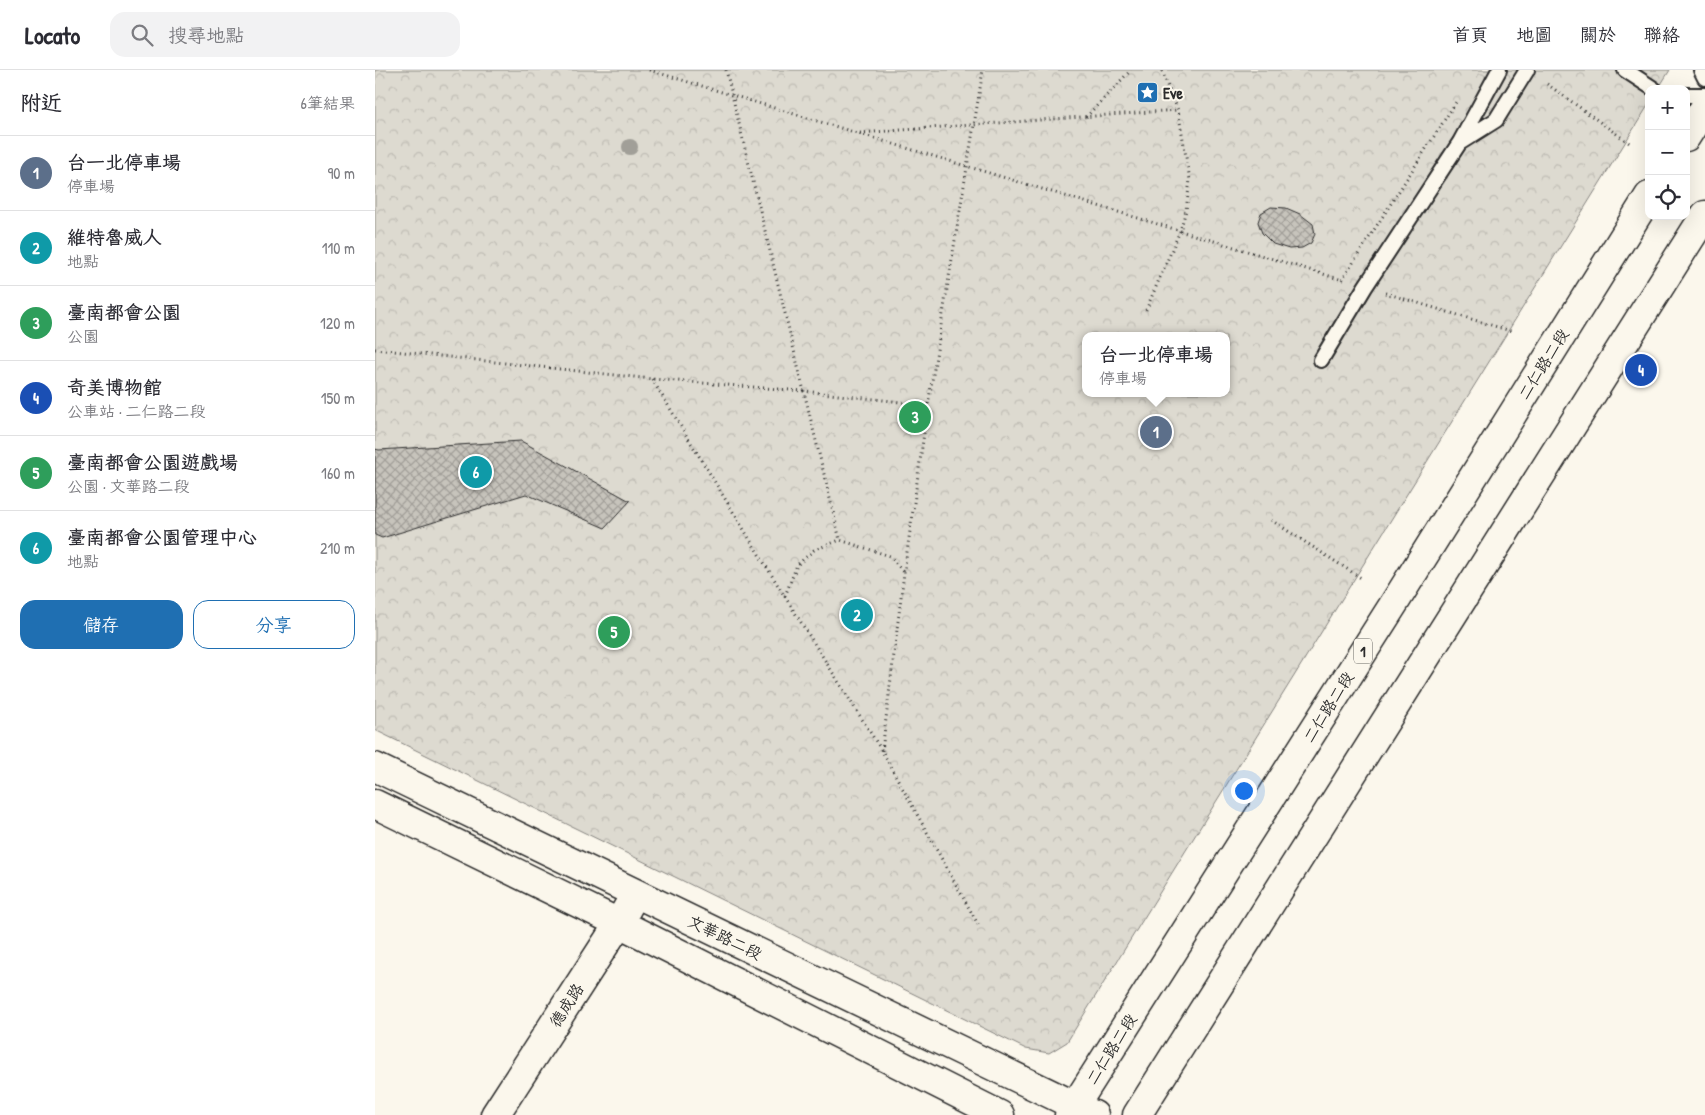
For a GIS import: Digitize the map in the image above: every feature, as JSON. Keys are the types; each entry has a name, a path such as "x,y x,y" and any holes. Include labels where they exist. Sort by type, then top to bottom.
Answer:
{"main road":[{"path":"1690,130 1705,108"},
{"name":"二仁路二段","path":"1079,1112 1389,610 1645,202"},
{"path":"1137,1115 1705,216"},
{"name":"文華路二段","path":"375,767 1079,1112"},
{"path":"375,804 619,923 1001,1115"},
{"name":"德成路","path":"495,1115 619,923 635,894"}],"lane":[{"path":"1321,360 1365,288 1460,142 1499,70"},
{"path":"1460,142 1496,120 1527,70"},
{"path":"1625,70 1648,85"},
{"path":"1701,70 1705,78"},
{"path":"1690,95 1705,95"}],"path":[{"path":"649,70 1514,332"},
{"path":"726,70 840,540"},
{"path":"882,751 904,573 928,405 983,70"},
{"path":"1086,117 1131,70"},
{"path":"1146,310 1180,231 1186,210 1190,180 1178,110 1162,70"},
{"path":"1547,84 1632,145"},
{"path":"1342,280 1460,95"},
{"path":"857,133 1178,110"},
{"path":"375,348 652,379 803,391 928,405"},
{"path":"652,379 785,597 882,751 980,928"},
{"path":"1271,520 1361,578"},
{"path":"785,597 797,565 814,550 840,540 890,556 904,573"}],"green space":[{"path":"375,70 1670,70 1661,85 1645,85 1645,110 1067,1042 1049,1053 1026,1049 375,730"}],"building":[{"path":"1271,207 1286,208 1300,214 1313,224 1315,234 1311,243 1302,248 1289,249 1273,244 1262,233 1258,222 1261,213"},
{"path":"521,441 630,501 605,528 526,494 382,538 375,535 375,449"}],"place":[{"name":"Eve","path":"1147,93"},
{"name":"奇美博物館","path":"1641,370"},
{"name":"臺南都會公園","path":"915,417"},
{"name":"台一北停車場","path":"1156,432"},
{"name":"臺南都會公園管理中心","path":"476,472"},
{"name":"維特魯威人","path":"857,615"},
{"name":"臺南都會公園遊戲場","path":"614,632"}]}
